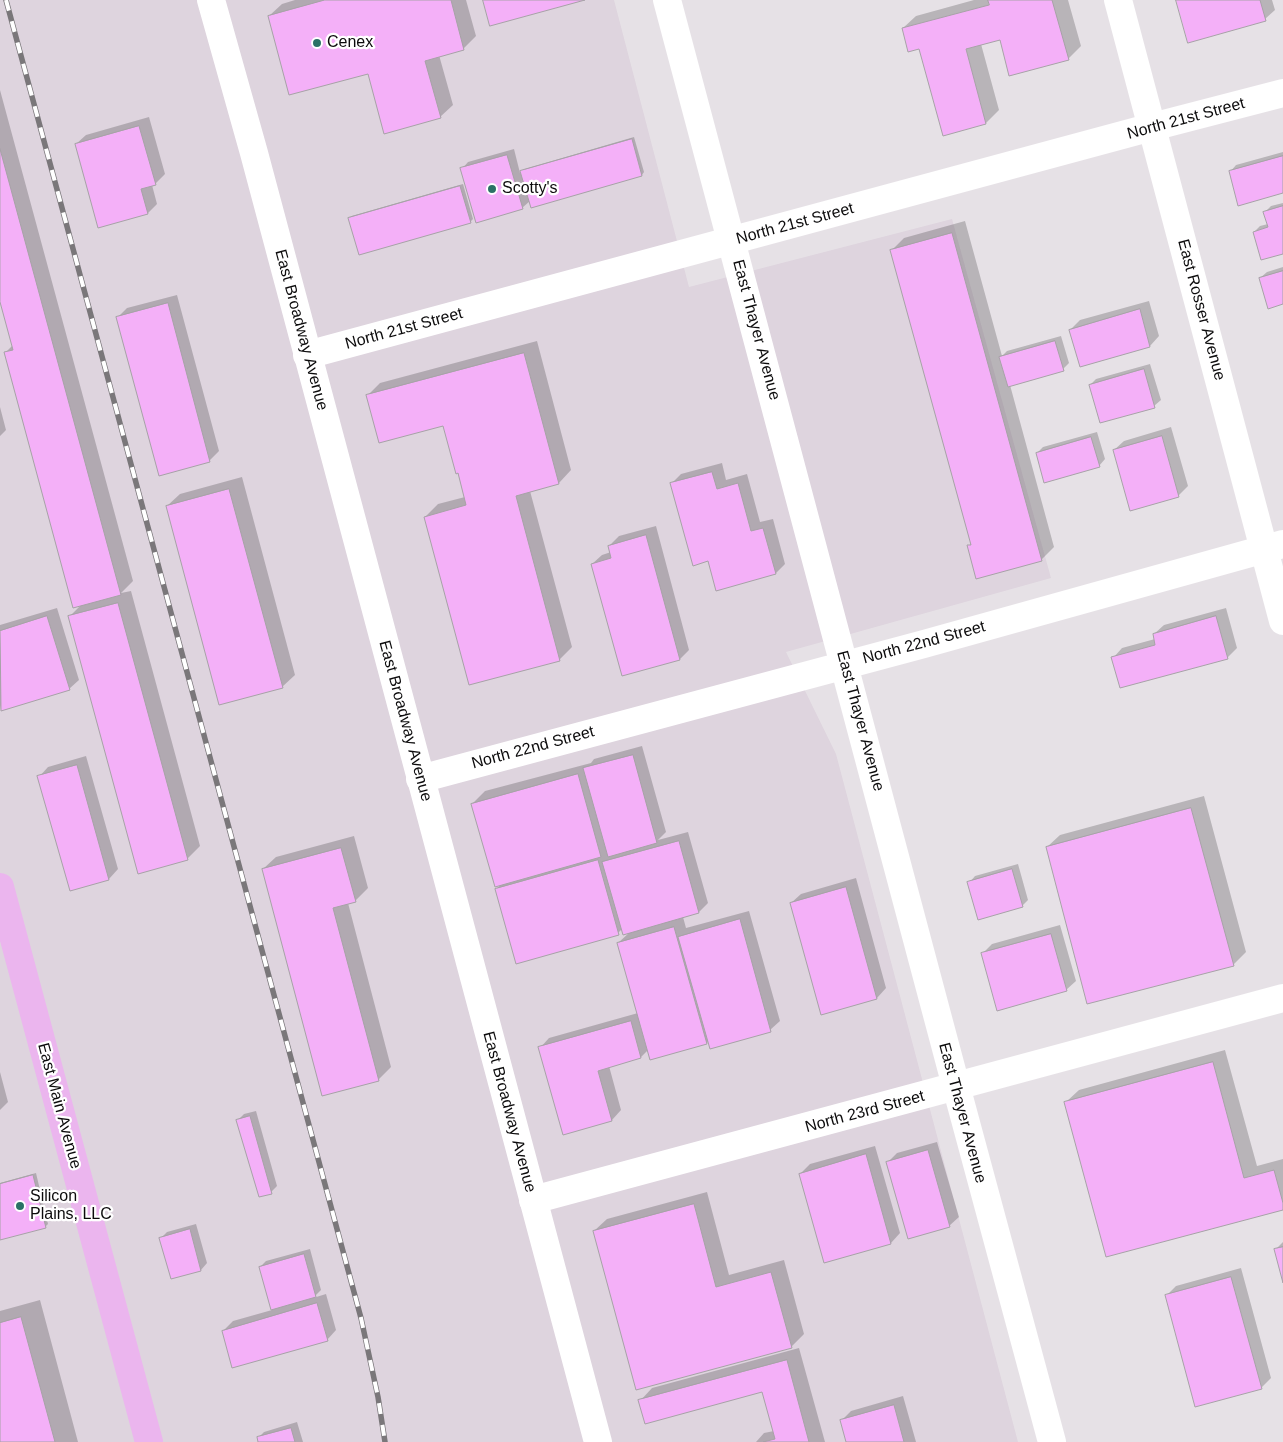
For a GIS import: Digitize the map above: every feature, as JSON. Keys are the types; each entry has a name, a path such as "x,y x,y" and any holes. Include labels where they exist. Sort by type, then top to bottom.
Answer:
{"main road":[{"name":"East Main Avenue","path":"0,887 149,1442"}],"street":[{"name":"East Broadway Avenue","path":"211,0 254,153 598,1442"},
{"name":"East Thayer Avenue","path":"668,0 845,664 955,1087 1052,1442"},
{"name":"East Rosser Avenue","path":"1118,0 1152,127 1273,547 1283,621"},
{"name":"North 21st Street","path":"307,355 1283,93"},
{"name":"North 22nd Street","path":"420,779 924,644 1273,547"},
{"name":"North 23rd Street","path":"533,1200 1283,998"}],"shaded area":[{"path":"0,0 614,0 689,287 952,219 1051,578 786,652 836,754 1018,1442 0,1442"}],"building":[{"path":"325,0 451,0 464,50 425,61 441,118 384,134 368,74 289,95 268,16"},
{"path":"483,0 585,0 490,26"},
{"path":"988,0 1052,0 1069,60 1009,76 1000,40 966,49 986,124 943,136 919,49 908,52 902,28 989,5"},
{"path":"1176,0 1260,0 1266,21 1188,43"},
{"path":"139,126 156,185 141,189 148,214 98,228 75,144"},
{"path":"632,139 642,176 531,208 520,171"},
{"path":"0,149 121,595 73,608 4,352 13,350 0,302"},
{"name":"Scotty's","path":"507,155 523,209 476,223 460,168"},
{"path":"1283,156 1283,193 1238,206 1229,171"},
{"path":"460,186 471,223 359,255 348,218"},
{"path":"1283,206 1283,254 1261,260 1253,232 1268,227 1263,212"},
{"path":"952,233 1042,561 976,579 967,545 971,545 890,250"},
{"path":"1283,271 1283,304 1268,309 1259,278"},
{"path":"168,303 210,462 159,476 116,317"},
{"path":"1140,309 1150,347 1080,367 1069,330"},
{"path":"1055,341 1064,371 1008,387 999,357"},
{"path":"524,353 559,484 516,496 560,661 469,685 424,517 466,505 443,426 379,443 366,395"},
{"path":"1144,369 1155,408 1100,423 1089,385"},
{"path":"1162,436 1179,497 1130,511 1113,450"},
{"path":"1091,437 1100,467 1044,483 1036,453"},
{"path":"712,472 717,489 738,483 751,531 763,528 776,574 716,591 708,561 693,566 670,483"},
{"path":"229,489 283,688 219,705 166,506"},
{"path":"646,535 680,660 622,676 591,564 611,558 608,546"},
{"path":"118,603 188,860 138,874 68,616"},
{"path":"47,616 70,690 1,711 0,631"},
{"path":"1216,616 1228,659 1120,688 1111,657 1155,645 1153,634"},
{"path":"633,755 657,843 608,857 583,768"},
{"path":"77,765 109,880 70,891 37,776"},
{"path":"578,774 601,857 495,887 471,804"},
{"path":"1191,808 1234,966 1087,1004 1046,847"},
{"path":"679,841 699,913 623,935 602,862"},
{"path":"341,848 356,902 333,908 379,1081 322,1096 262,869"},
{"path":"598,860 619,935 516,964 495,889"},
{"path":"1012,869 1023,907 978,920 967,882"},
{"path":"846,887 877,999 821,1015 790,903"},
{"path":"740,919 771,1032 710,1049 678,937"},
{"path":"674,927 707,1044 650,1060 617,943"},
{"path":"1051,934 1067,991 997,1011 981,953"},
{"path":"631,1021 641,1058 598,1071 612,1121 563,1135 538,1047"},
{"path":"1213,1062 1244,1178 1274,1170 1283,1203 1283,1210 1106,1257 1064,1102"},
{"path":"250,1116 272,1194 259,1197 236,1120"},
{"path":"928,1150 950,1227 908,1239 886,1162"},
{"path":"866,1154 891,1244 824,1263 799,1174"},
{"name":"Silicon Plains, LLC","path":"33,1175 46,1228 0,1240 0,1184"},
{"path":"694,1204 716,1287 771,1272 792,1348 636,1390 593,1231"},
{"path":"190,1229 201,1271 171,1279 159,1238"},
{"path":"1283,1247 1283,1283 1274,1249"},
{"path":"304,1254 316,1297 271,1310 259,1267"},
{"path":"1231,1277 1262,1389 1195,1407 1165,1295"},
{"path":"317,1303 328,1341 232,1368 222,1331"},
{"path":"21,1317 55,1442 0,1442 0,1323"},
{"path":"787,1360 809,1442 763,1442 775,1439 762,1392 645,1424 638,1400"},
{"path":"894,1405 904,1442 846,1442 840,1420"},
{"path":"291,1428 295,1442 258,1442 257,1437"}],"railway":[{"path":"6,0 361,1318 378,1397 385,1442"}],"place":[{"name":"Cenex","path":"317,43"},
{"name":"Scotty's","path":"492,189"},
{"name":"Silicon Plains, LLC","path":"20,1206"}]}
